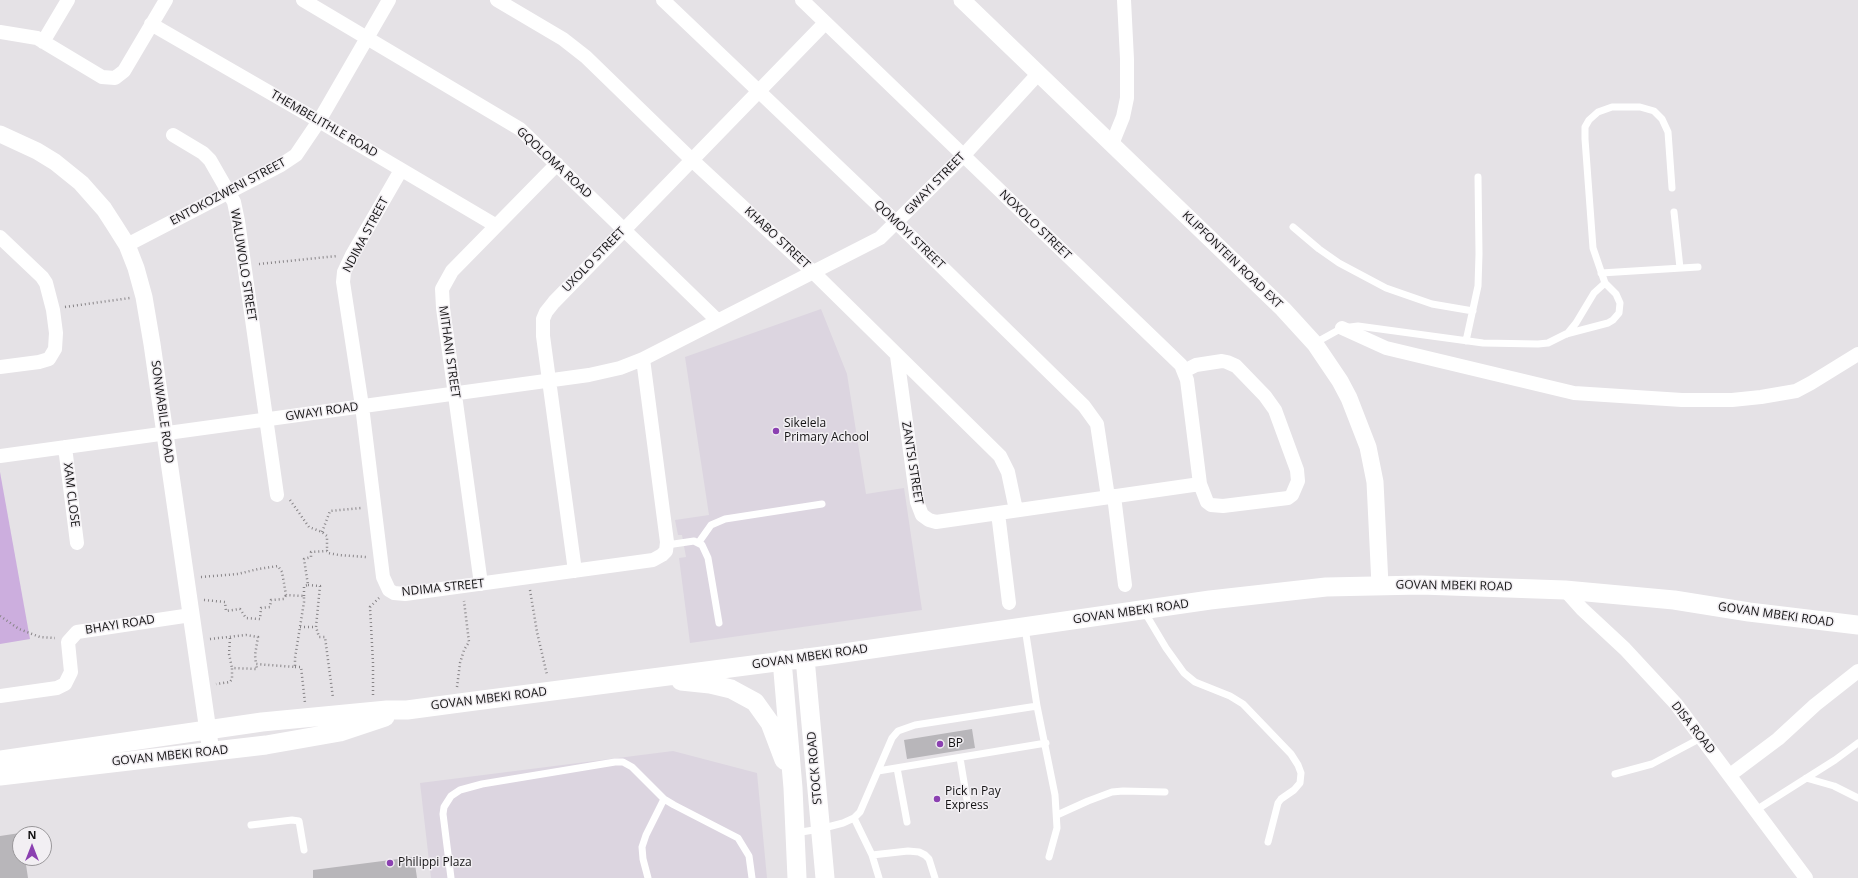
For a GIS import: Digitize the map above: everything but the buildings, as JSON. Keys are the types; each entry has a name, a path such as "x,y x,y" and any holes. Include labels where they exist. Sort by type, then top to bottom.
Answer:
{"main road":[{"name":"GOVAN MBEKI ROAD","path":"0,760 262,722 407,710 456,704 1025,628 1143,609 1318,588 1380,585 1474,586 1565,590 1674,600 1749,612 1858,625"},
{"name":"STOCK ROAD","path":"805,658 825,878"},
{"name":"STOCK ROAD","path":"782,660 793,788 797,878"},
{"path":"658,677 710,684 731,689 755,702 770,723 780,746 793,788"},
{"name":"GOVAN MBEKI ROAD","path":"0,776 266,745 340,732 407,710"}],"street":[{"path":"0,32 29,36 43,42 102,76 115,78 124,71 166,0"},
{"name":"GQOLOMA ROAD","path":"303,0 520,129 718,321"},
{"name":"ENTOKOZWENI STREET","path":"127,245 292,158 302,148 389,0"},
{"name":"KHABO STREET","path":"497,0 563,39 575,49 813,272 1003,460 1008,472 1016,510"},
{"name":"QOMOYI STREET","path":"663,0 897,223 1084,406 1093,416 1097,424 1111,497"},
{"name":"NOXOLO STREET","path":"802,0 1181,365 1184,370"},
{"name":"KLIPFONTEIN ROAD EXT","path":"962,0 1283,309 1315,344 1340,381 1349,398 1368,447 1376,494 1380,585"},
{"path":"1112,144 1123,117 1127,98 1124,0"},
{"path":"43,42 63,2"},
{"name":"UXOLO STREET","path":"575,571 549,380 543,326 546,312 624,229 825,23"},
{"name":"THEMBELITHLE ROAD","path":"151,24 319,120 495,225"},
{"name":"GWAYI STREET","path":"642,359 880,238 897,223 963,156 1038,74"},
{"name":"SONWABILE ROAD","path":"0,134 31,148 55,162 81,183 104,209 127,245 136,268 144,297 166,434 211,752"},
{"name":"WALUWOLO STREET","path":"173,135 203,153 217,170 236,209 277,496"},
{"name":"MITHANI STREET","path":"481,584 443,308 442,289 452,271 495,225 557,164"},
{"name":"NDIMA STREET","path":"401,170 352,255 344,272 343,282 362,406 383,577 389,590 394,593 405,594 653,560 662,555 667,545"},
{"path":"0,237 42,277 49,290 56,333 55,349 49,359 39,362 0,367"},
{"path":"1342,328 1386,348 1574,393 1682,400 1732,400 1796,391 1812,383 1858,354"},
{"name":"ZANTSI STREET","path":"897,356 917,502 922,515 929,520 936,522 1200,484"},
{"path":"642,359 667,545"},
{"name":"GWAYI ROAD","path":"0,456 609,371 642,359"},
{"path":"1222,361 1236,366 1271,403 1297,470 1298,481 1295,490 1288,498 1223,506 1211,505 1207,502 1200,484 1184,370 1196,365 1222,361"},
{"name":"XAM CLOSE","path":"65,448 77,543"},
{"path":"1111,497 1125,584"},
{"path":"998,513 1010,603"},
{"name":"DISA ROAD","path":"1565,590 1582,609 1625,649 1676,704 1806,878"},
{"name":"BHAYI ROAD","path":"0,696 57,688 66,684 71,672 67,646 70,638 81,630 190,609"},
{"path":"1730,775 1778,739 1858,671"}],"lane":[{"path":"1315,344 1342,328 1367,326 1466,341 1538,344 1548,343 1566,334 1608,324 1616,317 1620,308 1619,299 1605,284 1593,248 1585,139 1586,127 1589,120 1598,112 1612,107 1640,107 1654,112 1662,119 1668,132 1672,188"},
{"path":"1466,341 1478,286 1478,177"},
{"path":"1674,212 1680,268"},
{"path":"1293,227 1339,263 1367,279 1425,302 1473,311"},
{"path":"1601,273 1698,267"},
{"path":"1566,334 1576,323 1594,293 1605,284"},
{"path":"699,542 711,525 725,519 822,504"},
{"path":"667,545 694,541 699,542 706,551 719,623"},
{"path":"1143,609 1166,648 1184,673 1201,684 1230,696 1243,704 1290,754 1298,765 1301,773 1300,783 1294,790 1281,798 1278,802 1268,842"},
{"path":"1025,628 1037,706 1046,743 1055,795 1057,828 1050,857"},
{"path":"795,834 820,829 854,818 863,806 892,738 898,731 905,727 1037,706"},
{"path":"1615,774 1652,764 1701,738"},
{"path":"878,771 1046,743"},
{"path":"1756,810 1858,743"},
{"path":"960,758 968,806"},
{"path":"451,878 443,814 444,807 452,796 460,790 482,784 623,762 632,767 664,798 696,817 738,838 749,856 752,878"},
{"path":"897,768 907,822"},
{"path":"1806,778 1834,786 1858,798"},
{"path":"1057,815 1088,800 1112,792 1165,792"},
{"path":"648,878 643,859 642,847 646,835 664,798"},
{"path":"854,818 872,855 879,878"},
{"path":"251,825 292,820 299,821 304,850"},
{"path":"872,855 908,851 919,852 929,859 935,878"}],"path":[{"path":"244,265 325,256 352,255"},
{"path":"53,310 107,300 144,297"},
{"path":"277,496 288,498 309,527 322,532 327,536 327,551"},
{"path":"322,532 330,511 374,507"},
{"path":"308,585 304,559 311,557 311,552 327,551 328,553 347,556 381,556"},
{"path":"186,578 238,574 278,566 282,572 286,595"},
{"path":"529,577 537,632 547,670 549,691"},
{"path":"295,667 304,586 320,586 316,627 319,637 325,637 335,715"},
{"path":"456,704 460,664 464,650 469,642 462,586"},
{"path":"372,712 373,663 370,607 389,590"},
{"path":"286,595 304,596"},
{"path":"190,609 203,600 225,602 226,611 240,609 246,618 260,619 261,608 270,607 270,600 284,599 286,595"},
{"path":"0,616 19,628 40,637 70,638"},
{"path":"300,626 316,627"},
{"path":"195,641 246,635 258,637 255,655 257,669 232,668"},
{"path":"201,687 230,682 232,679 232,668 229,654 230,638"},
{"path":"256,664 301,667 307,718"}],"shaded area":[{"name":"Sikelela Primary Achool","path":"821,309 847,374 866,494 904,488 922,610 690,643 679,558 686,557 682,535 678,535 675,520 709,515 685,357"},
{"path":"0,472 30,639 0,644"},
{"path":"673,751 757,773 767,878 431,878 420,783"}],"place":[{"name":"Sikelela Primary Achool","path":"776,431"},
{"name":"BP","path":"940,744"},
{"name":"Pick n Pay Express","path":"937,799"},
{"name":"Philippi Plaza","path":"390,863"}]}
